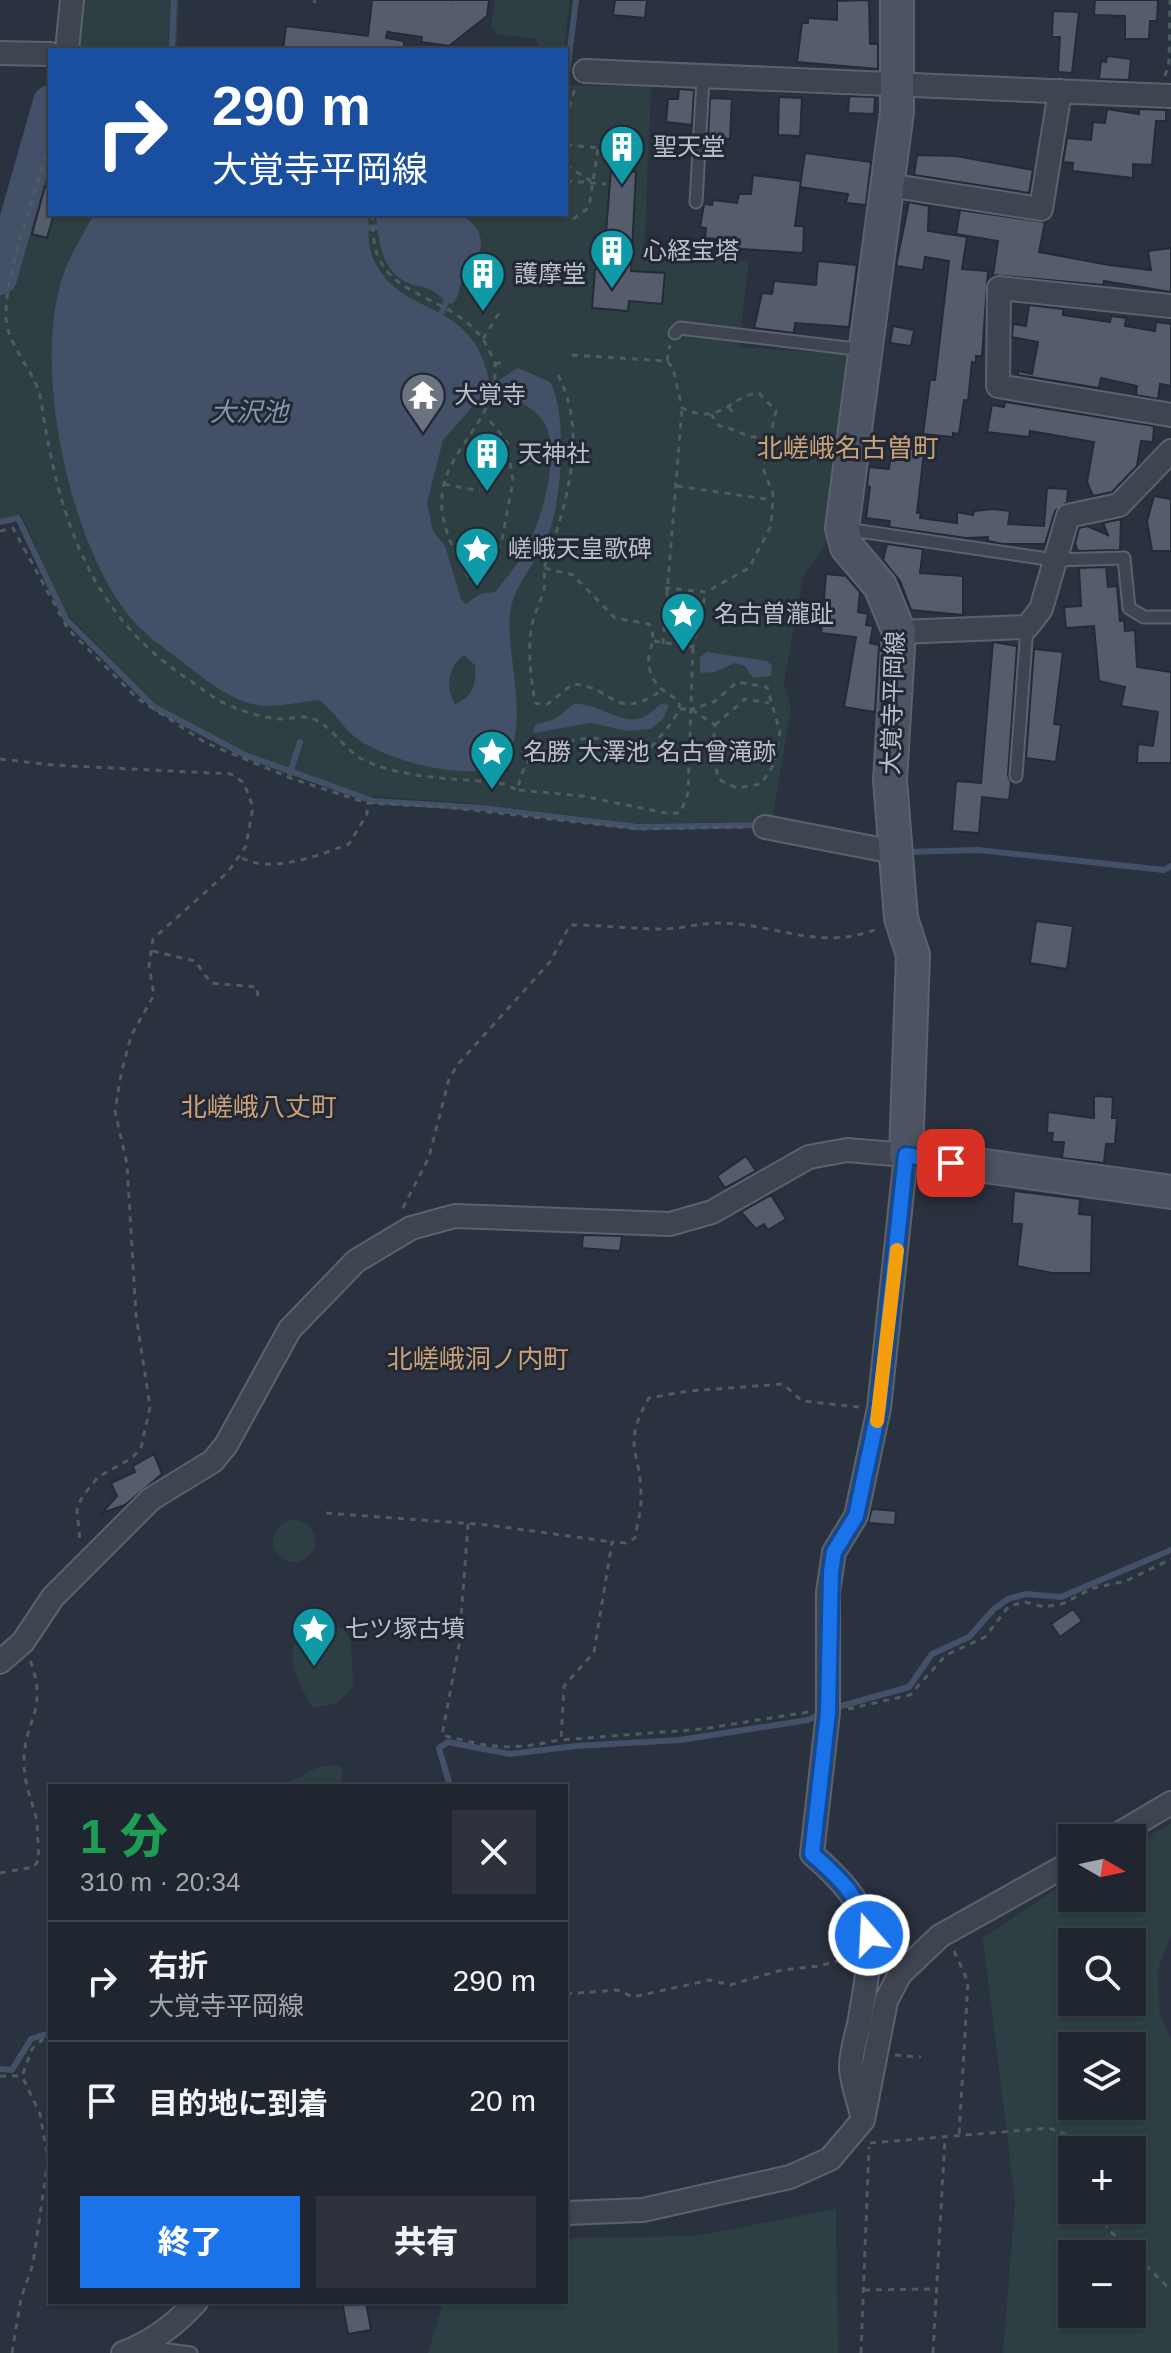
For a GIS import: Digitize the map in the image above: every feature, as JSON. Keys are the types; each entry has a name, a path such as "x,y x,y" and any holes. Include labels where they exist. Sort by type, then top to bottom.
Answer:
{"main road":[{"path":"842,528 888,185 898,84 897,0"},
{"name":"大覚寺平岡線","path":"842,528 847,547 880,586 899,632 890,780 901,918 913,955 906,1155"},
{"path":"906,1155 1171,1192"}],"street":[{"path":"67,48 72,0"},
{"path":"0,53 48,54"},
{"path":"585,71 703,79 1165,96"},
{"path":"888,185 1041,209 1060,91"},
{"path":"1171,306 999,288 998,386 1171,415"},
{"path":"899,632 1027,627 1041,609 1068,516 1119,505 1171,451"},
{"path":"765,827 894,852"},
{"path":"0,1662 23,1642 53,1597 151,1499 213,1461 226,1445 290,1329 346,1270 382,1244 411,1228 455,1216 575,1223 690,1221 809,1157 847,1150 906,1155 879,1408 856,1516 834,1552 828,1592 827,1710 812,1854 846,1884 858,1901 869,1935 851,2067 863,2120"},
{"path":"1136,1824 1171,1803"},
{"path":"568,2213 643,2210 790,2177 830,2159 863,2120 891,1989 900,1974 946,1933 1058,1870"},
{"path":"132,2350 193,2304"}],"lane":[{"path":"696,202 703,79"},
{"path":"675,333 680,328 864,350"},
{"path":"842,528 1054,560 1124,558 1129,608 1144,617 1171,617"},
{"path":"1016,776 1027,627"},
{"path":"132,2350 191,2353"}],"path":[{"path":"1165,96 1170,0"},
{"path":"568,112 578,80 585,71"},
{"path":"568,145 612,149"},
{"path":"573,219 587,209 595,183 598,148"},
{"path":"48,150 10,287 6,313 8,329 38,386 47,450 72,534 91,576 126,629 171,669 226,705 254,715 315,719 348,750 389,769 457,781 504,784 517,790 582,796 677,815 685,805 688,793 693,647 706,592"},
{"path":"568,166 595,183"},
{"path":"568,181 606,184"},
{"path":"372,216 376,255 387,272 405,287 463,316 483,339 495,364 486,416 452,460 444,484 446,529 469,579 501,545 513,481 507,442 486,416"},
{"path":"483,339 499,313"},
{"path":"572,355 667,361 673,368 682,408 665,588 663,644"},
{"path":"495,364 505,362"},
{"path":"558,375 569,395 574,436 562,519 544,568 545,585 532,624 535,703 546,705 573,684 590,686 615,703 630,705 648,700 664,689"},
{"path":"665,588 706,592 749,568 771,526 773,500 763,468 768,435 776,411 768,399 759,393 751,394 711,413 694,414 682,408"},
{"path":"729,407 736,417"},
{"path":"711,413 719,426 734,428 745,436 757,439 768,435"},
{"path":"444,484 480,491"},
{"path":"677,486 773,500"},
{"path":"0,531 13,528 68,629 137,698 206,743 293,779 367,803 445,807 638,829 765,827"},
{"path":"517,790 522,771 537,754 561,744 597,738 612,741 626,749 651,747 678,718 680,709 676,697 664,689 649,666 654,641 649,624 615,618 579,579 567,572 544,568"},
{"path":"654,641 693,647"},
{"path":"680,709 714,702 737,682 767,687 769,703"},
{"path":"745,699 775,706 780,732 774,764 761,784 737,788 718,779 713,748 715,725 745,699"},
{"path":"691,709 715,725"},
{"path":"0,759 53,765 231,774 244,783 253,807 252,826 241,858 153,939 149,966 154,995 131,1036 115,1111 127,1164 136,1315 150,1407 141,1448 132,1458 98,1477 82,1497 76,1526 85,1565"},
{"path":"241,858 260,863 282,862 349,844 367,814 367,803"},
{"path":"382,1244 417,1186 429,1157 449,1079 458,1064 550,962 570,925 630,925 661,929 721,922 835,940 855,938 901,918"},
{"path":"151,951 195,961 211,983 257,987 258,998"},
{"path":"326,1513 468,1524 626,1543 635,1538 642,1494 632,1447 640,1414 649,1398 689,1391 783,1384 802,1401 879,1408"},
{"path":"468,1524 459,1645 442,1735 490,1747 514,1749 561,1740 702,1729 910,1695 946,1655 985,1637 1009,1606 1025,1602 1044,1607 1062,1604 1093,1588 1126,1581 1171,1559"},
{"path":"561,1740 564,1686 594,1652 612,1542"},
{"path":"0,1873 34,1867 39,1859 35,1811 27,1797 24,1743 40,1696 23,1642"},
{"path":"946,1933 968,1982 959,2136"},
{"path":"568,1994 618,1990 633,1997 710,1980 730,1985 782,1970 819,1966 856,1956 867,1958"},
{"path":"12,2353 21,2298 33,2264 48,2159 40,2114 22,2076 32,2049 43,2039 48,2039"},
{"path":"875,2054 921,2057"},
{"path":"0,2076 22,2076"},
{"path":"861,2353 869,2143 1049,2128 1069,2136"},
{"path":"933,2353 945,2137"},
{"path":"1106,2224 1171,2290"},
{"path":"864,2290 937,2289"}],"shaded area":[{"path":"81,0 179,0 177,48 75,48"},
{"path":"495,0 570,0 564,48 539,48 536,39 497,34 491,26"},
{"name":"大覚寺","path":"568,85 651,87 644,258 749,261 739,347 847,354 827,542 803,577 784,683 791,709 772,821 641,824 479,804 368,796 259,760 155,705 66,613 21,515 0,519 0,293 48,126 48,216 568,216"},
{"path":"294,1520 309,1526 315,1541 309,1556 294,1562 279,1556 273,1541 279,1526"},
{"path":"315,1622 344,1629 351,1642 353,1686 338,1703 313,1708 295,1673 292,1651 303,1630"},
{"path":"330,1765 342,1767 342,1784 286,1784 316,1768"},
{"path":"1171,1823 1171,1935 1157,1972 1160,2016 1171,2040 1171,2353 1003,2353 1015,2201 983,1938 1058,1888 1058,1912 1146,1912 1146,1837"},
{"path":"836,2209 838,2353 428,2353 443,2304 568,2304 568,2238 695,2236"}],"water":[{"name":"大沢池","path":"93,216 368,216 371,253 385,277 399,291 452,321 468,334 480,353 489,380 499,380 518,368 550,382 556,396 561,436 559,482 547,538 512,604 510,631 517,717 509,754 498,767 446,770 389,755 353,736 319,700 269,706 243,701 196,673 151,638 126,612 106,580 73,498 54,405 54,316 62,279","holes":["487,390 502,394 535,412 545,424 551,453 547,489 531,539 515,567 495,592 480,594 466,604 461,599 445,546 433,531 427,503 443,440","464,655 475,665 470,694 455,704 449,685 454,665"]},
{"path":"376,216 464,216 481,238 478,254 452,304 398,276 386,261"},
{"path":"707,652 767,661 772,666 771,676 753,678 745,666 735,663 714,672 700,673 700,657"},
{"path":"574,704 592,706 633,719 644,717 662,704 669,705 663,719 650,729 627,731 591,723 533,733 535,725 555,719"}],"building":[{"path":"372,0 489,0 487,16 449,46 421,42 422,37 387,32 386,38 404,41 404,48 283,48 286,26 368,36"},
{"path":"615,0 647,0 645,18 613,15"},
{"path":"869,0 870,44 878,44 878,69 797,62 802,23 808,23 808,18 837,20 837,1"},
{"path":"1095,0 1158,0 1157,21 1150,21 1149,39 1125,39 1125,16 1094,15"},
{"path":"1053,11 1079,12 1072,73 1058,72 1060,37 1052,37"},
{"path":"1107,56 1131,59 1129,80 1099,79 1101,61 1106,62"},
{"path":"679,89 694,90 692,125 666,122 668,99 678,99"},
{"path":"849,96 875,97 874,114 848,113"},
{"path":"779,97 802,98 800,136 778,135"},
{"path":"710,98 732,99 730,139 708,138"},
{"path":"1107,109 1139,114 1139,109 1166,110 1166,121 1156,121 1152,165 1133,164 1133,178 1072,171 1073,163 1063,162 1067,138 1091,140 1093,122 1105,123"},
{"path":"805,153 871,162 866,205 846,203 848,194 800,187"},
{"path":"917,155 956,156 1033,170 1029,193 914,175"},
{"path":"611,170 636,172 631,271 665,273 662,304 629,301 628,311 592,308 595,269 603,269"},
{"path":"753,175 801,181 795,226 804,226 803,253 727,248 728,240 705,238 706,228 700,227 704,204 712,205 713,200 737,203 739,194 751,194"},
{"path":"45,186 48,186 48,216 53,216 47,238 32,234"},
{"path":"909,202 929,206 928,231 967,237 962,269 988,271 982,356 976,356 976,363 972,362 968,401 964,400 959,434 953,433 953,437 923,434 930,380 935,380 949,261 925,257 923,270 896,266"},
{"path":"960,210 1045,222 1039,252 1109,265 1151,270 1148,251 1171,248 1171,292 1104,281 1103,285 993,275 998,241 956,234"},
{"path":"818,261 857,265 849,327 795,323 794,333 754,328 762,293 772,294 774,281 816,285"},
{"path":"1029,305 1063,309 1063,315 1110,322 1111,316 1126,318 1125,326 1155,331 1156,322 1171,324 1171,386 1160,384 1158,399 1136,395 1137,386 1101,378 1099,388 1018,375 1018,371 1032,374 1038,342 1012,337 1013,324 1026,326"},
{"path":"893,326 914,330 911,346 890,343"},
{"path":"1005,402 1154,426 1153,442 1141,441 1137,466 1112,492 1093,496 1087,482 1094,442 1030,431 1029,437 987,432 992,405 1004,407"},
{"path":"893,441 925,443 917,513 921,513 920,518 957,523 957,512 973,515 974,511 993,509 1010,511 1008,524 1044,526 1047,488 1068,489 1067,502 1055,511 1045,544 1003,544 988,541 988,537 966,538 889,527 890,521 866,518 870,487 867,486 869,467 889,469"},
{"path":"1154,496 1171,499 1171,551 1152,551 1147,521"},
{"path":"1121,519 1120,550 1078,551 1075,544 1079,528 1087,526 1108,535 1103,523"},
{"path":"887,544 923,549 920,573 963,576 963,615 911,610 900,581 883,560"},
{"path":"1106,567 1108,587 1117,586 1120,621 1124,620 1125,631 1135,630 1137,667 1171,672 1171,763 1137,763 1138,744 1153,746 1158,712 1121,706 1125,687 1099,681 1094,626 1066,628 1064,607 1081,606 1079,568"},
{"path":"826,574 846,576 860,592 858,612 868,614 866,625 873,626 870,643 879,645 875,712 844,707 856,637 821,633"},
{"path":"993,642 1017,646 1009,800 982,797 979,833 952,831 956,781 981,783"},
{"path":"1034,649 1063,652 1054,724 1061,725 1056,762 1026,758"},
{"path":"1036,921 1073,926 1067,969 1030,963"},
{"path":"1094,1096 1113,1097 1112,1118 1117,1118 1115,1144 1106,1144 1104,1163 1062,1158 1064,1142 1052,1142 1053,1133 1047,1133 1048,1112 1094,1118"},
{"path":"746,1156 756,1171 725,1188 717,1176"},
{"path":"1014,1191 1080,1199 1079,1214 1092,1215 1091,1273 1052,1273 1017,1266 1022,1224 1012,1224"},
{"path":"771,1195 786,1219 768,1230 764,1224 756,1229 741,1212"},
{"path":"583,1235 622,1236 620,1251 582,1248"},
{"path":"154,1454 162,1474 125,1505 102,1513 117,1496 111,1483 135,1472 133,1466"},
{"path":"872,1509 896,1511 895,1525 868,1523"},
{"path":"1073,1609 1082,1621 1060,1637 1051,1624"},
{"path":"342,2304 366,2304 371,2330 348,2334"}],"waterway":[{"path":"172,48 174,0"},
{"path":"568,65 576,0"},
{"path":"0,278 48,109"},
{"path":"369,228 377,227"},
{"path":"442,312 446,302"},
{"path":"0,522 18,518 66,619 154,707 245,755 373,801 483,808 639,827 763,825"},
{"path":"290,773 300,742"},
{"path":"904,852 978,850 1164,870 1171,866"},
{"path":"834,1708 909,1687 932,1654 969,1637 994,1609 1008,1599 1026,1594 1061,1597 1171,1550"},
{"path":"449,1784 439,1748 448,1742 510,1754 576,1746 680,1740 808,1720 821,1714"},
{"path":"0,2069 12,2070 31,2039 48,2034"}],"slow traffic":[{"path":"877,1421 897,1250"}],"place":[{"name":"聖天堂","path":"622,186"},
{"name":"心経宝塔","path":"612,290"},
{"name":"護摩堂","path":"483,313"},
{"name":"大覚寺","path":"423,434"},
{"name":"天神社","path":"487,493"},
{"name":"嵯峨天皇歌碑","path":"477,588"},
{"name":"名古曽瀧趾","path":"683,653"},
{"name":"名勝 大澤池 名古曾滝跡","path":"492,791"},
{"name":"七ツ塚古墳","path":"314,1668"}],"district":[{"name":"北嵯峨名古曽町","path":"848,448"},
{"name":"北嵯峨八丈町","path":"259,1107"},
{"name":"北嵯峨洞ノ内町","path":"478,1359"}],"route":[{"path":"869,1935 858,1901 846,1884 812,1854 828,1713 828,1592 834,1552 856,1516 879,1408 906,1155 951,1163"}]}
